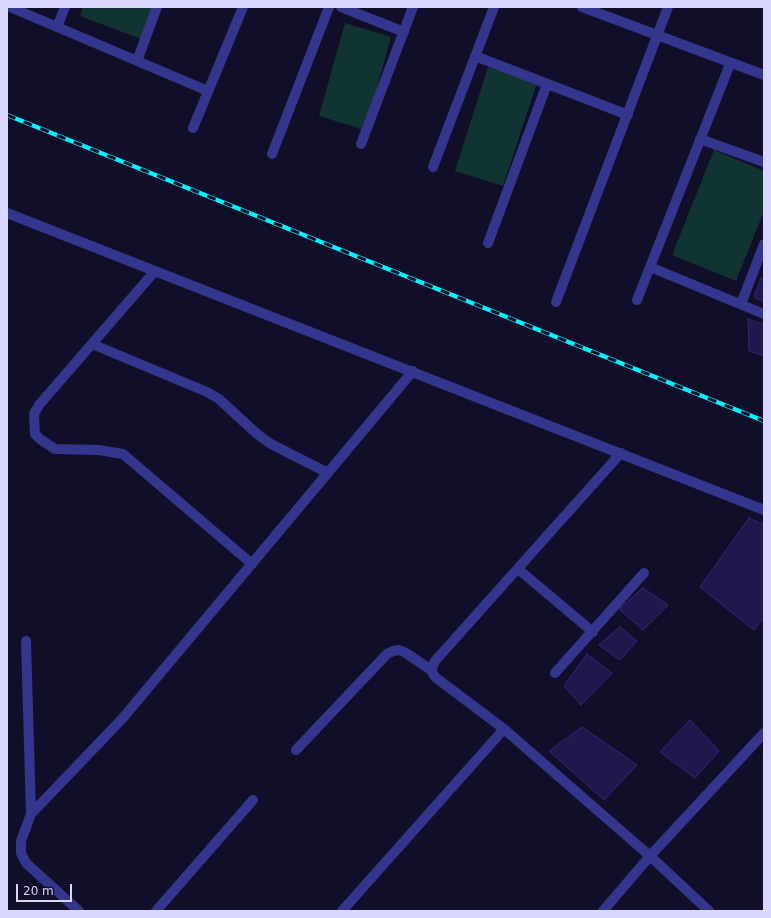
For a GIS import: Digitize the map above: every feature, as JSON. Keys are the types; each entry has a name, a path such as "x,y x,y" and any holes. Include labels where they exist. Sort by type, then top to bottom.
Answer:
{"street":[{"path":"10,7 208,91"},
{"path":"57,27 65,7"},
{"path":"137,61 157,7"},
{"path":"193,128 243,7"},
{"path":"272,154 329,7"},
{"path":"341,7 404,32"},
{"path":"362,144 413,7"},
{"path":"433,167 494,7"},
{"path":"582,7 730,64 764,75"},
{"path":"556,302 668,7"},
{"path":"475,56 628,115"},
{"path":"637,300 730,64"},
{"path":"488,243 547,84"},
{"path":"700,139 764,162"},
{"path":"7,213 413,371 764,510"},
{"path":"741,304 764,244"},
{"path":"650,267 764,314"},
{"path":"155,270 39,406 34,414 35,434 40,439 55,448 99,450 123,454 252,564"},
{"path":"92,344 207,392 219,399 257,434 271,444 328,473"},
{"path":"31,814 122,719 413,371"},
{"path":"431,670 435,661 621,453"},
{"path":"518,569 593,632"},
{"path":"555,673 644,573"},
{"path":"26,641 31,814 21,841 21,853 26,863 79,911"},
{"path":"296,750 387,654 399,650 431,670 435,677 504,729 650,856 709,911"},
{"path":"342,911 504,729"},
{"path":"602,911 650,856 764,732"},
{"path":"156,911 253,800"}],"green space":[{"path":"83,7 153,7 141,39 80,16"},
{"path":"345,23 391,37 365,130 319,116"},
{"path":"488,67 537,83 503,186 455,171"},
{"path":"714,150 764,171 764,211 736,281 672,255"}],"building":[{"path":"761,278 764,280 764,302 754,297"},
{"path":"748,319 764,325 764,356 749,351"},
{"path":"749,518 764,525 764,618 754,630 700,587"},
{"path":"643,588 668,605 643,630 619,609"},
{"path":"620,627 637,641 620,660 599,645"},
{"path":"587,654 612,673 581,705 564,686"},
{"path":"690,720 719,751 695,778 660,752"},
{"path":"582,727 637,765 604,800 549,751"}],"railway":[{"path":"7,115 764,421"}]}
